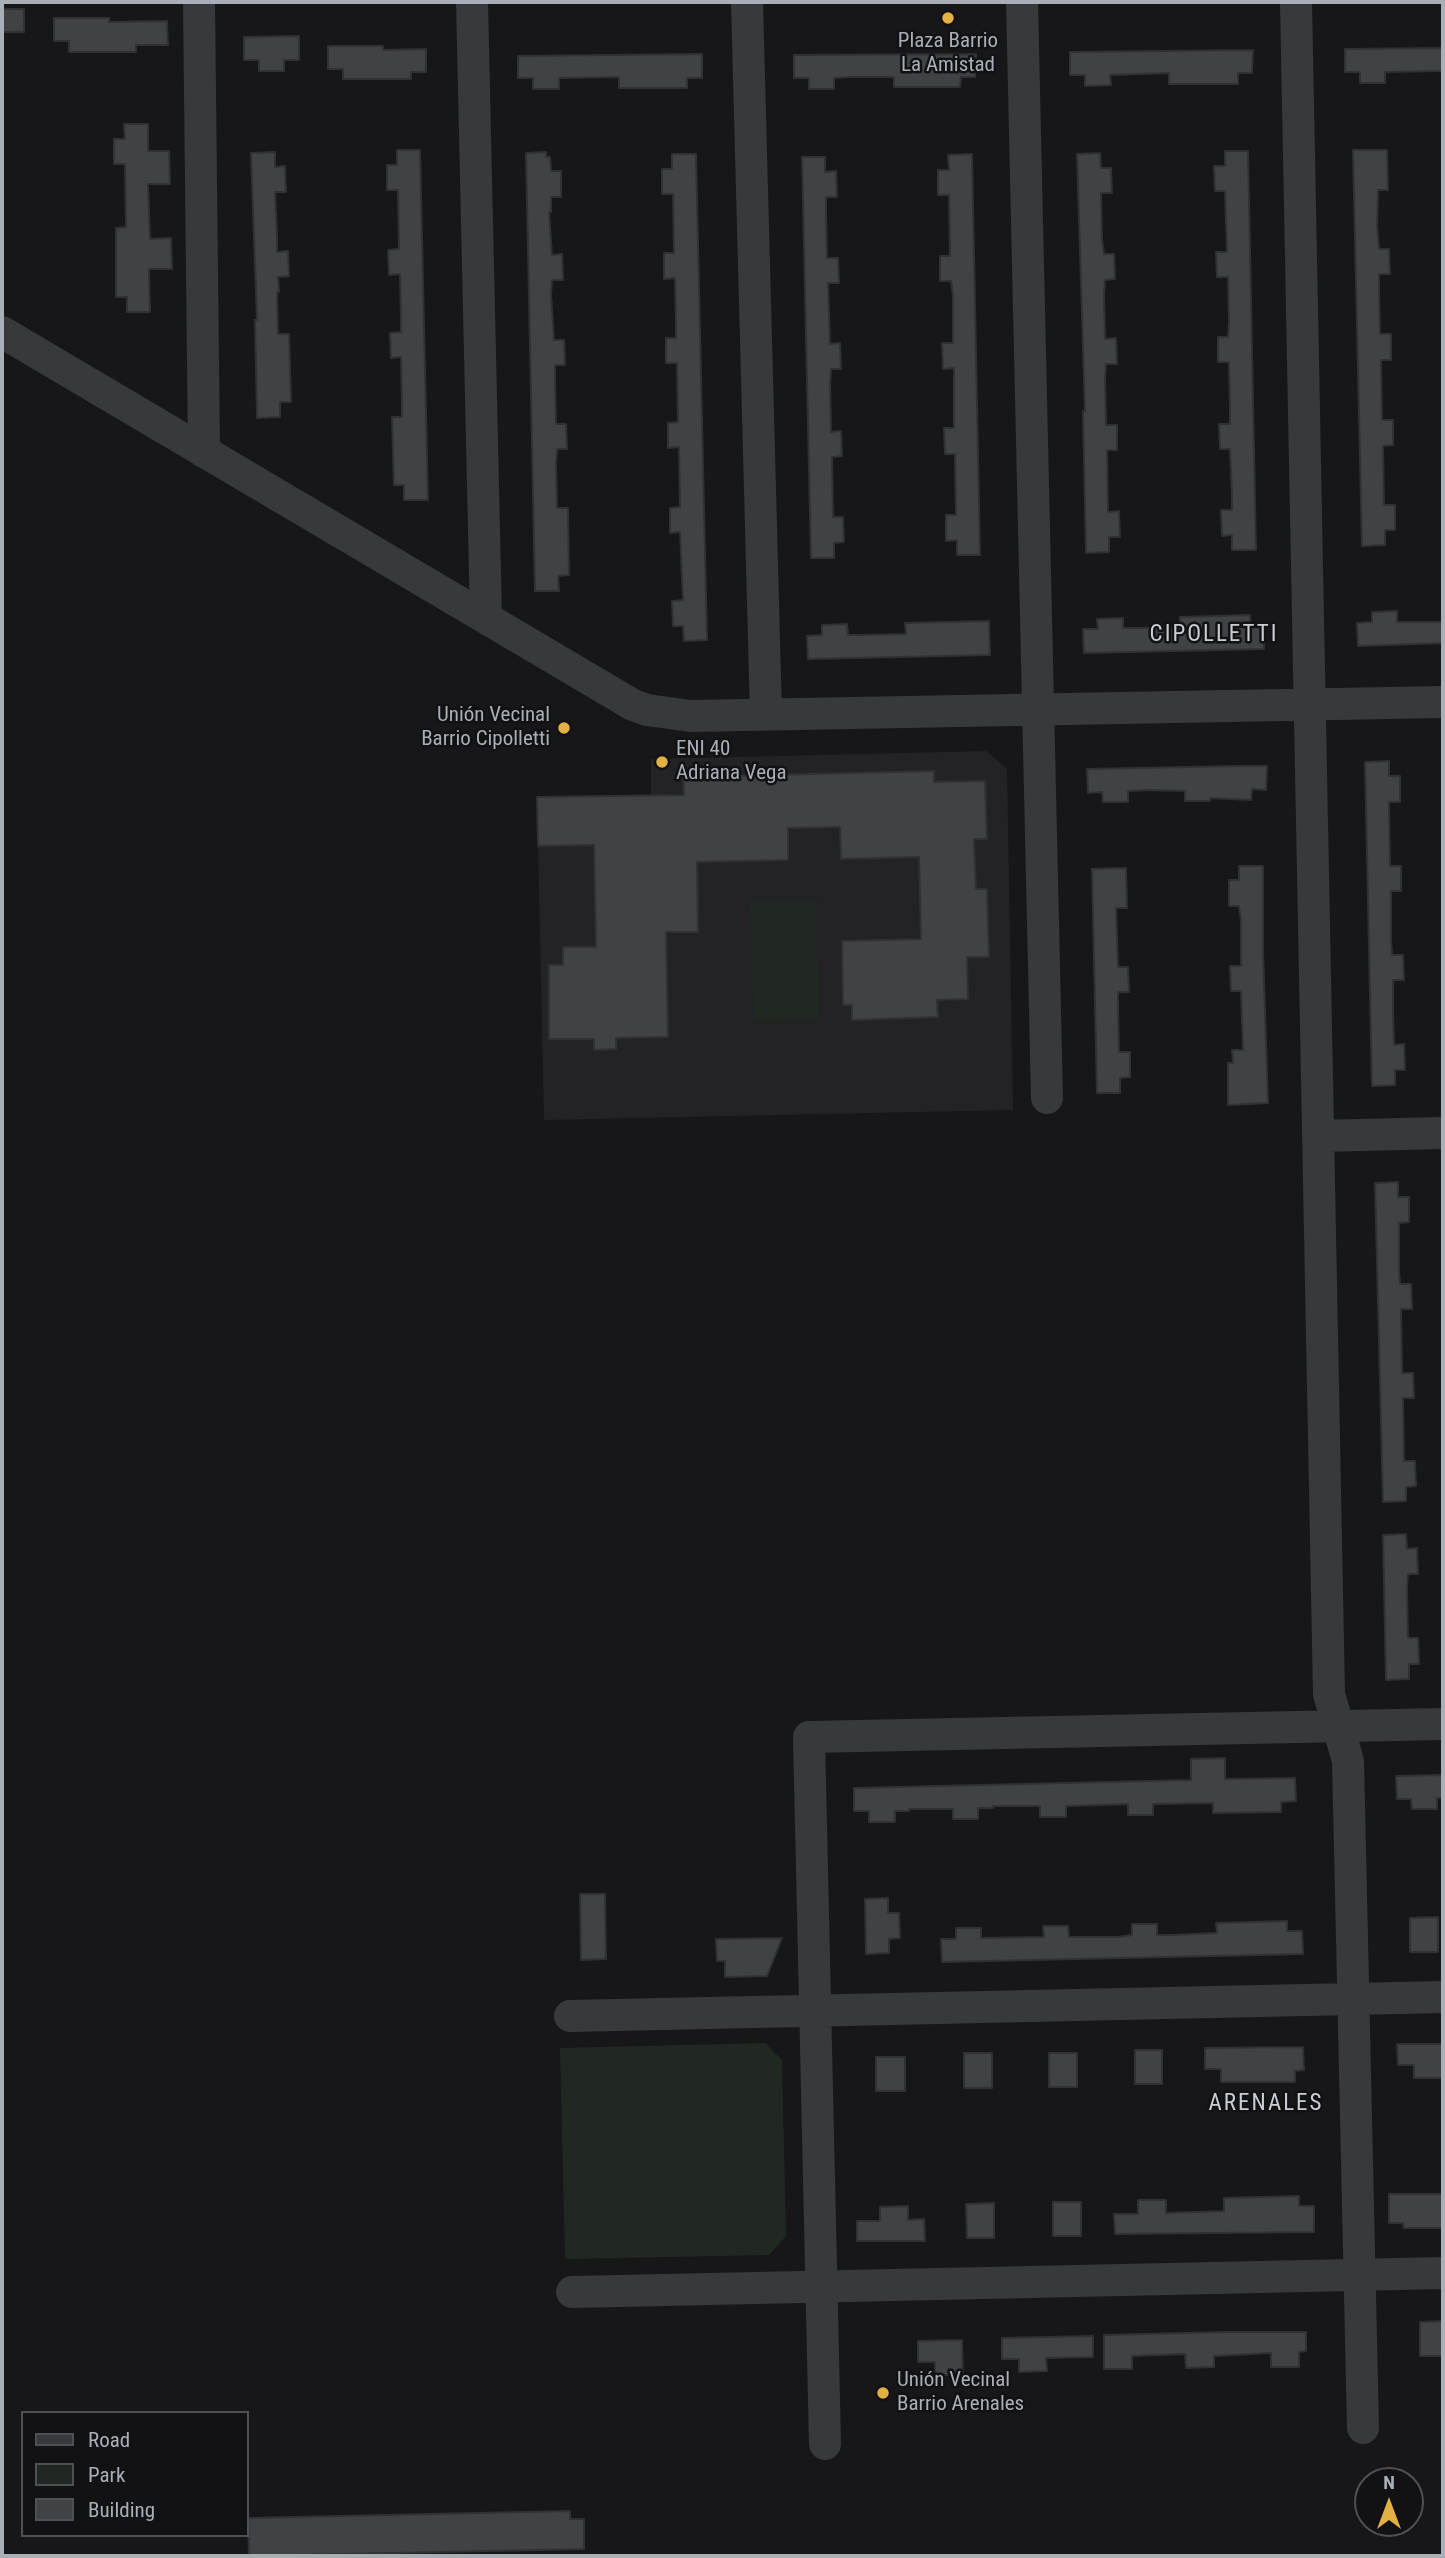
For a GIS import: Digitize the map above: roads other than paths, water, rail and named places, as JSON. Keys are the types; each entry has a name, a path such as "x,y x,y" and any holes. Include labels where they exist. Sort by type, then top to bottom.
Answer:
{"street":[{"path":"200,2 204,452"},
{"path":"472,2 486,618"},
{"path":"747,2 766,715"},
{"path":"1022,2 1047,1098"},
{"path":"1296,2 1329,1694 1348,1761 1363,2428"},
{"path":"2,332 637,707 676,715 766,715 1443,702"},
{"path":"1318,1136 1443,1133"},
{"path":"825,2444 809,1737 1443,1724"},
{"path":"570,2016 1443,1997"},
{"path":"572,2292 1443,2273"}],"place":[{"name":"Plaza Barrio La Amistad","path":"948,18"},
{"name":"Unión Vecinal Barrio Cipolletti","path":"564,728"},
{"name":"ENI 40 Adriana Vega","path":"662,762"},
{"name":"Unión Vecinal Barrio Arenales","path":"883,2393"}],"district":[{"name":"CIPOLLETTI","path":"1214,635"},
{"name":"ARENALES","path":"1266,2104"}]}
